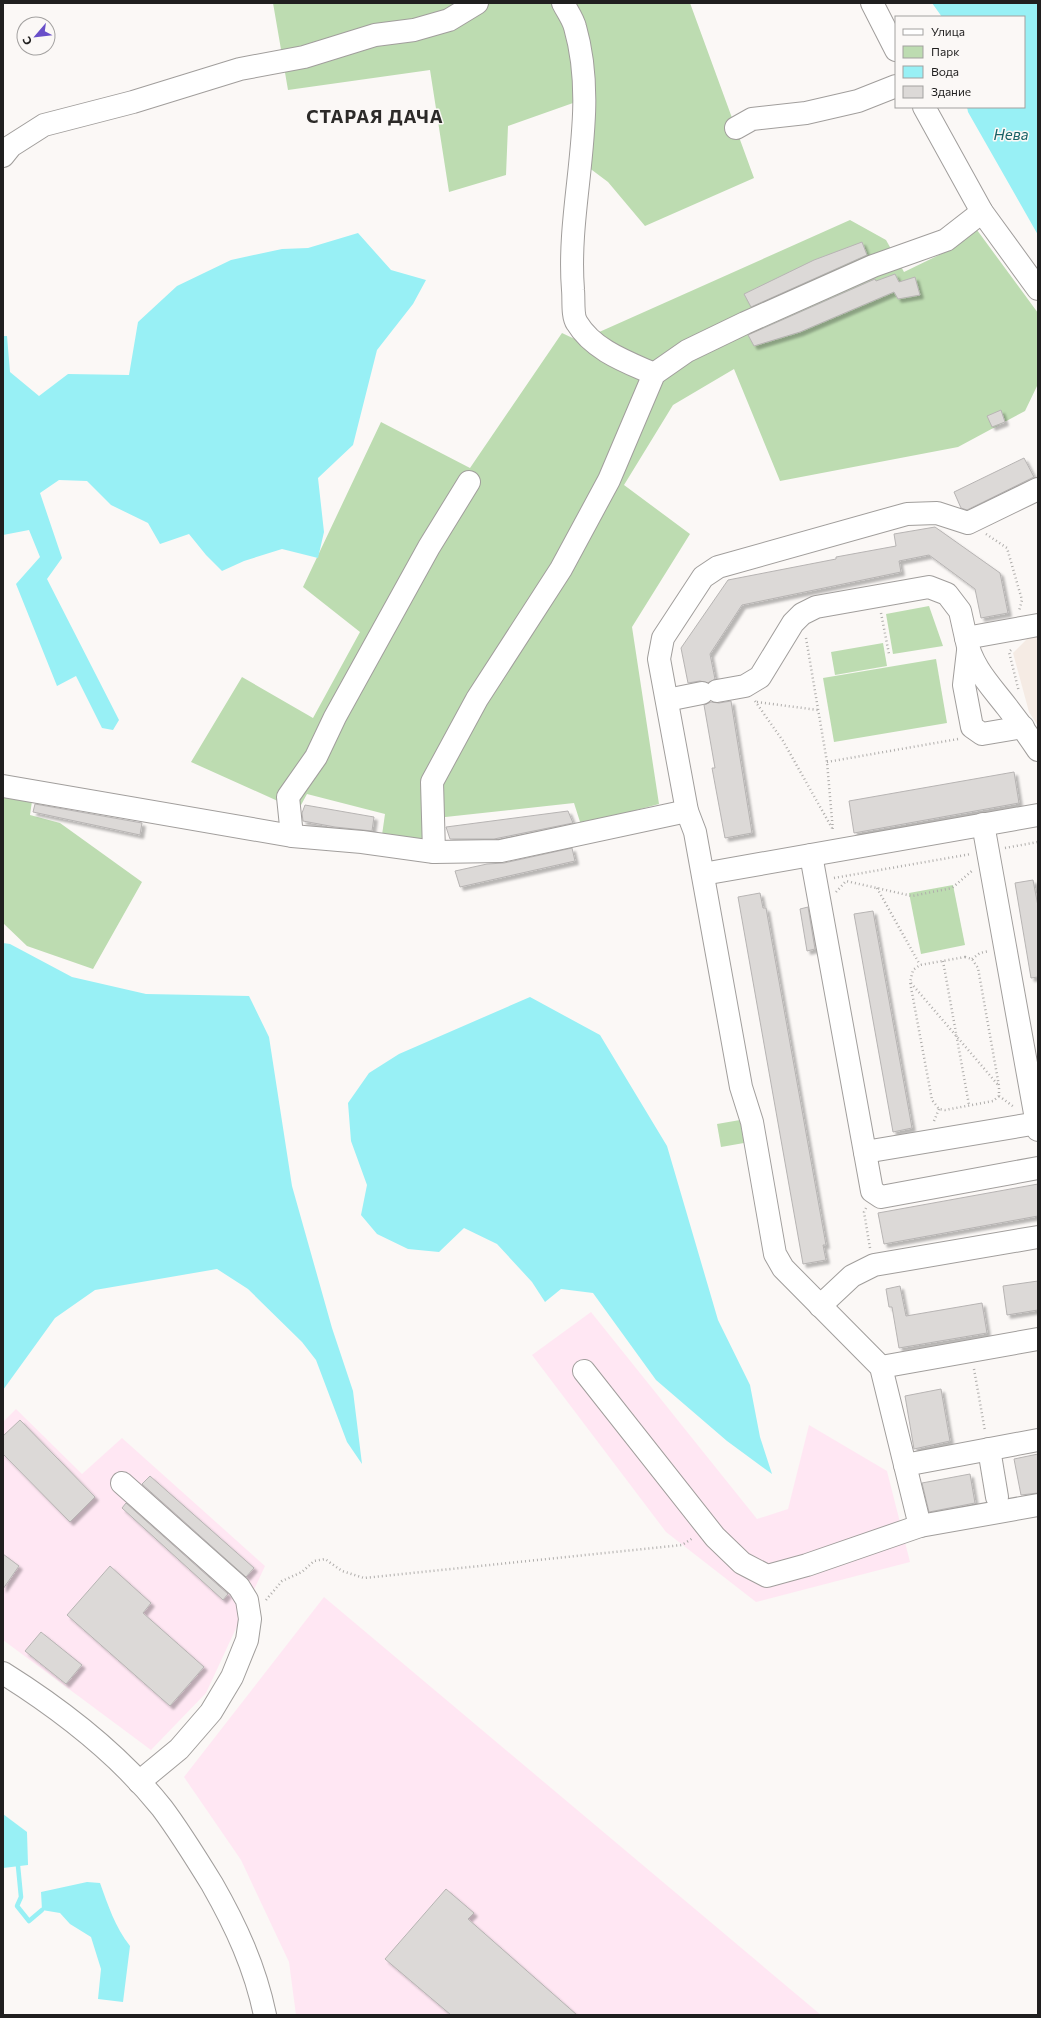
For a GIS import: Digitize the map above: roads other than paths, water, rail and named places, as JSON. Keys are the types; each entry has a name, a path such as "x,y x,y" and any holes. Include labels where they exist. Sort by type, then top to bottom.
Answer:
{"street":[{"path":"3,156 11,146 44,125 133,102 240,69 304,57 375,35 414,30 449,20 477,3"},
{"path":"563,3 575,26 584,79 583,141 576,202 572,273 576,322 593,342 617,358 654,374"},
{"path":"872,3 895,48"},
{"path":"736,128 752,119 806,113 858,101 895,86"},
{"path":"925,108 982,212 1038,289"},
{"path":"434,852 432,782 477,699 560,569 609,480 654,374 687,351 745,323 873,266 946,240 982,212"},
{"path":"292,836 288,797 316,757 334,717 422,560 469,482"},
{"path":"920,1526 881,1367 783,1268 775,1254 752,1122 740,1087 695,832 687,811 659,659 663,638 703,577 718,567 907,514 937,513 968,523 1038,489"},
{"path":"667,700 709,692 750,694 793,623 802,614 816,607 929,587 946,594 960,611 967,644 977,670 1023,727 1038,750"},
{"path":"967,644 1014,638 1038,625"},
{"path":"967,644 964,685 972,727 982,734 1023,727"},
{"path":"3,786 292,836 362,842 434,852 501,851 687,811"},
{"path":"702,874 1038,815"},
{"path":"866,1152 1038,1125 983,824"},
{"path":"811,855 872,1191 881,1196 1038,1168"},
{"path":"820,1306 852,1276 874,1265 1038,1237"},
{"path":"881,1367 1038,1338"},
{"path":"584,1371 708,1528 742,1563 767,1576 807,1565 920,1526 1038,1505"},
{"path":"905,1465 1038,1440"},
{"path":"989,1449 997,1497"},
{"path":"122,1483 239,1587 247,1600 250,1619 247,1640 232,1677 211,1712 179,1749 139,1782"},
{"path":"3,1673 37,1695 91,1735 139,1782 162,1809 189,1847 229,1913 252,1964 264,2015"}],"water":[{"name":"Нева","path":"932,3 1038,3 1038,235 968,112 967,108 1025,108 1025,16 941,16"},
{"path":"358,233 391,270 426,280 413,304 377,350 353,445 318,478 324,532 318,558 282,549 244,561 222,571 206,555 189,534 160,544 148,523 111,505 87,481 59,480 40,493 62,558 47,579 119,720 113,730 102,728 76,676 57,686 16,584 40,557 29,530 3,535 3,336 7,336 10,372 39,396 68,374 129,375 138,322 177,286 231,260 282,249 308,248"},
{"path":"3,943 10,944 72,977 146,994 249,996 269,1037 292,1186 332,1328 353,1391 362,1464 347,1442 316,1360 302,1342 248,1289 217,1269 95,1290 55,1318 3,1390"},
{"path":"530,997 600,1035 667,1146 718,1320 750,1385 760,1437 772,1474 727,1441 656,1380 593,1293 561,1289 545,1302 532,1282 497,1244 464,1228 439,1252 408,1249 377,1234 361,1215 367,1185 351,1141 348,1103 369,1073 399,1054"},
{"path":"3,1814 27,1832 28,1865 3,1868"},
{"path":"87,1882 100,1883 116,1924 130,1946 123,2002 98,1999 101,1969 91,1937 70,1924 60,1913 42,1910 41,1892"}],"waterway":[{"path":"18,1866 21,1897 17,1906 29,1921 42,1910"}],"district":[{"name":"СТАРАЯ ДАЧА","path":"375,116"}]}
